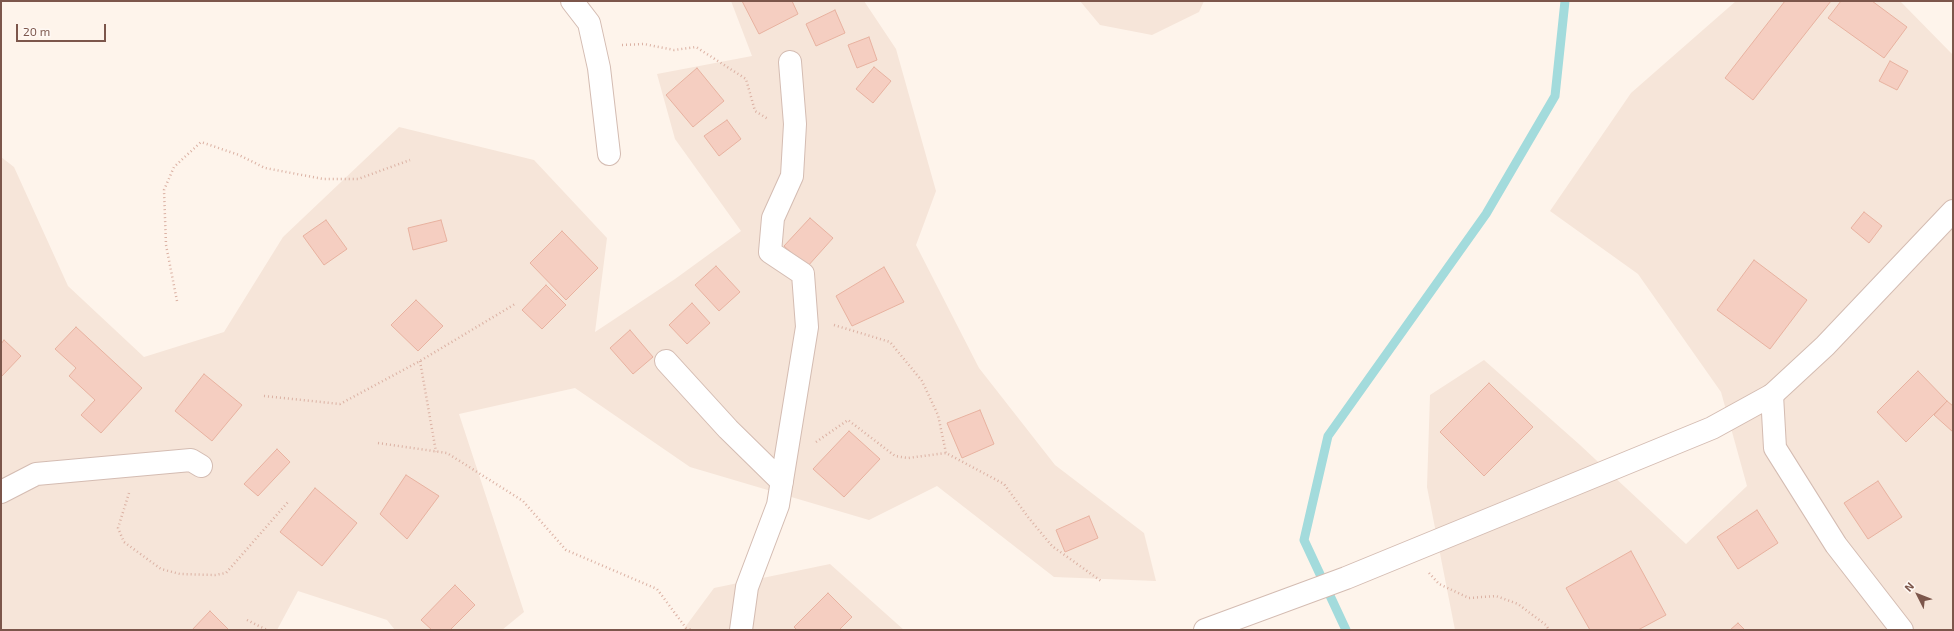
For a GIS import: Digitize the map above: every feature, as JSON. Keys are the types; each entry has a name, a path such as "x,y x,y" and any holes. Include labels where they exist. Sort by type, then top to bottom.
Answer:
{"street":[{"path":"572,1 589,23 599,68 609,154"},
{"path":"741,630 747,588 778,505 807,327 802,274 770,252 773,218 792,176 795,129 790,62"},
{"path":"1205,630 1346,578 1712,428 1772,395 1824,346 1953,211"},
{"path":"666,361 728,429 782,482"},
{"path":"1772,395 1775,448 1836,545 1902,630"},
{"path":"1,492 36,474 191,460 201,466"}],"path":[{"path":"594,48 609,49 623,45 644,44 674,50 696,47 746,79 755,111 765,117 795,129"},
{"path":"177,301 166,245 164,190 174,167 201,142 238,155 265,168 323,179 358,179 410,160"},
{"path":"264,396 340,404 420,361 516,304"},
{"path":"805,307 829,323 890,342 922,381 938,415 946,453"},
{"path":"420,361 436,452"},
{"path":"788,449 810,447 848,420 895,456 908,458 946,453 1004,484 1028,517 1052,546 1101,581"},
{"path":"378,443 447,453 523,501 566,550 657,588 686,628 692,630"},
{"path":"145,464 128,496 118,528 124,542 161,569 180,574 215,575 226,573 288,502"},
{"path":"1410,551 1439,584 1469,598 1496,596 1518,604 1546,625 1549,630"},
{"path":"247,620 267,630"}],"shaded area":[{"path":"731,1 864,1 896,49 936,191 916,245 979,368 1055,465 1144,533 1156,581 1054,577 937,486 869,520 690,467 575,388 459,414 524,612 502,630 395,630 387,620 298,591 277,630 1,630 1,157 14,167 68,286 144,357 224,332 283,237 399,127 534,160 607,238 595,332 675,279 741,231 675,139 657,74 752,56"},
{"path":"1080,1 1204,1 1199,12 1152,35 1100,25"},
{"path":"1736,1 1900,1 1953,55 1953,630 1455,630 1427,487 1430,395 1484,360 1580,445 1686,544 1747,486 1721,392 1638,274 1550,211 1631,93"},
{"path":"830,564 904,630 683,630 714,588"}],"building":[{"path":"742,1 792,1 798,14 759,34"},
{"path":"1785,1 1831,1 1753,100 1725,78"},
{"path":"1841,1 1872,1 1907,27 1884,58 1828,18"},
{"path":"835,10 845,33 816,46 806,24"},
{"path":"869,37 877,60 857,68 848,45"},
{"path":"1890,61 1908,71 1897,90 1879,81"},
{"path":"874,67 891,81 873,103 856,89"},
{"path":"697,68 724,101 693,127 666,95"},
{"path":"727,120 741,139 719,156 704,136"},
{"path":"1864,212 1882,226 1869,243 1851,228"},
{"path":"810,218 833,238 807,267 784,246"},
{"path":"326,220 347,249 324,265 303,236"},
{"path":"441,220 447,241 413,250 408,228"},
{"path":"562,231 598,268 566,300 530,263"},
{"path":"1754,260 1807,300 1770,349 1717,310"},
{"path":"716,266 740,292 719,311 695,285"},
{"path":"884,267 904,302 852,326 836,296"},
{"path":"546,285 566,305 542,329 522,310"},
{"path":"416,300 443,326 418,351 391,325"},
{"path":"692,303 710,323 687,344 669,325"},
{"path":"76,327 142,388 101,433 81,415 95,400 69,376 76,368 55,349"},
{"path":"630,330 653,357 633,374 610,348"},
{"path":"4,340 21,356 1,377 1,344"},
{"path":"1918,371 1947,401 1906,442 1877,412"},
{"path":"204,374 242,405 212,441 175,411"},
{"path":"1489,383 1533,427 1484,476 1440,432"},
{"path":"1947,401 1953,406 1953,432 1934,415"},
{"path":"980,410 994,444 962,458 947,423"},
{"path":"849,431 880,459 844,497 813,469"},
{"path":"277,449 290,462 258,496 244,484"},
{"path":"406,475 439,496 407,539 380,514"},
{"path":"1878,481 1902,517 1868,539 1844,503"},
{"path":"315,488 357,523 322,566 280,532"},
{"path":"1757,510 1778,543 1738,569 1717,537"},
{"path":"1089,516 1098,538 1065,552 1056,530"},
{"path":"1631,551 1666,615 1638,630 1590,630 1566,588"},
{"path":"455,585 475,605 450,630 432,630 421,620"},
{"path":"828,593 852,617 839,630 797,630 794,627"},
{"path":"210,611 229,630 192,630"},
{"path":"1738,623 1745,630 1730,630"}],"waterway":[{"path":"1346,630 1304,540 1328,436 1486,214 1555,96 1565,1"}]}
